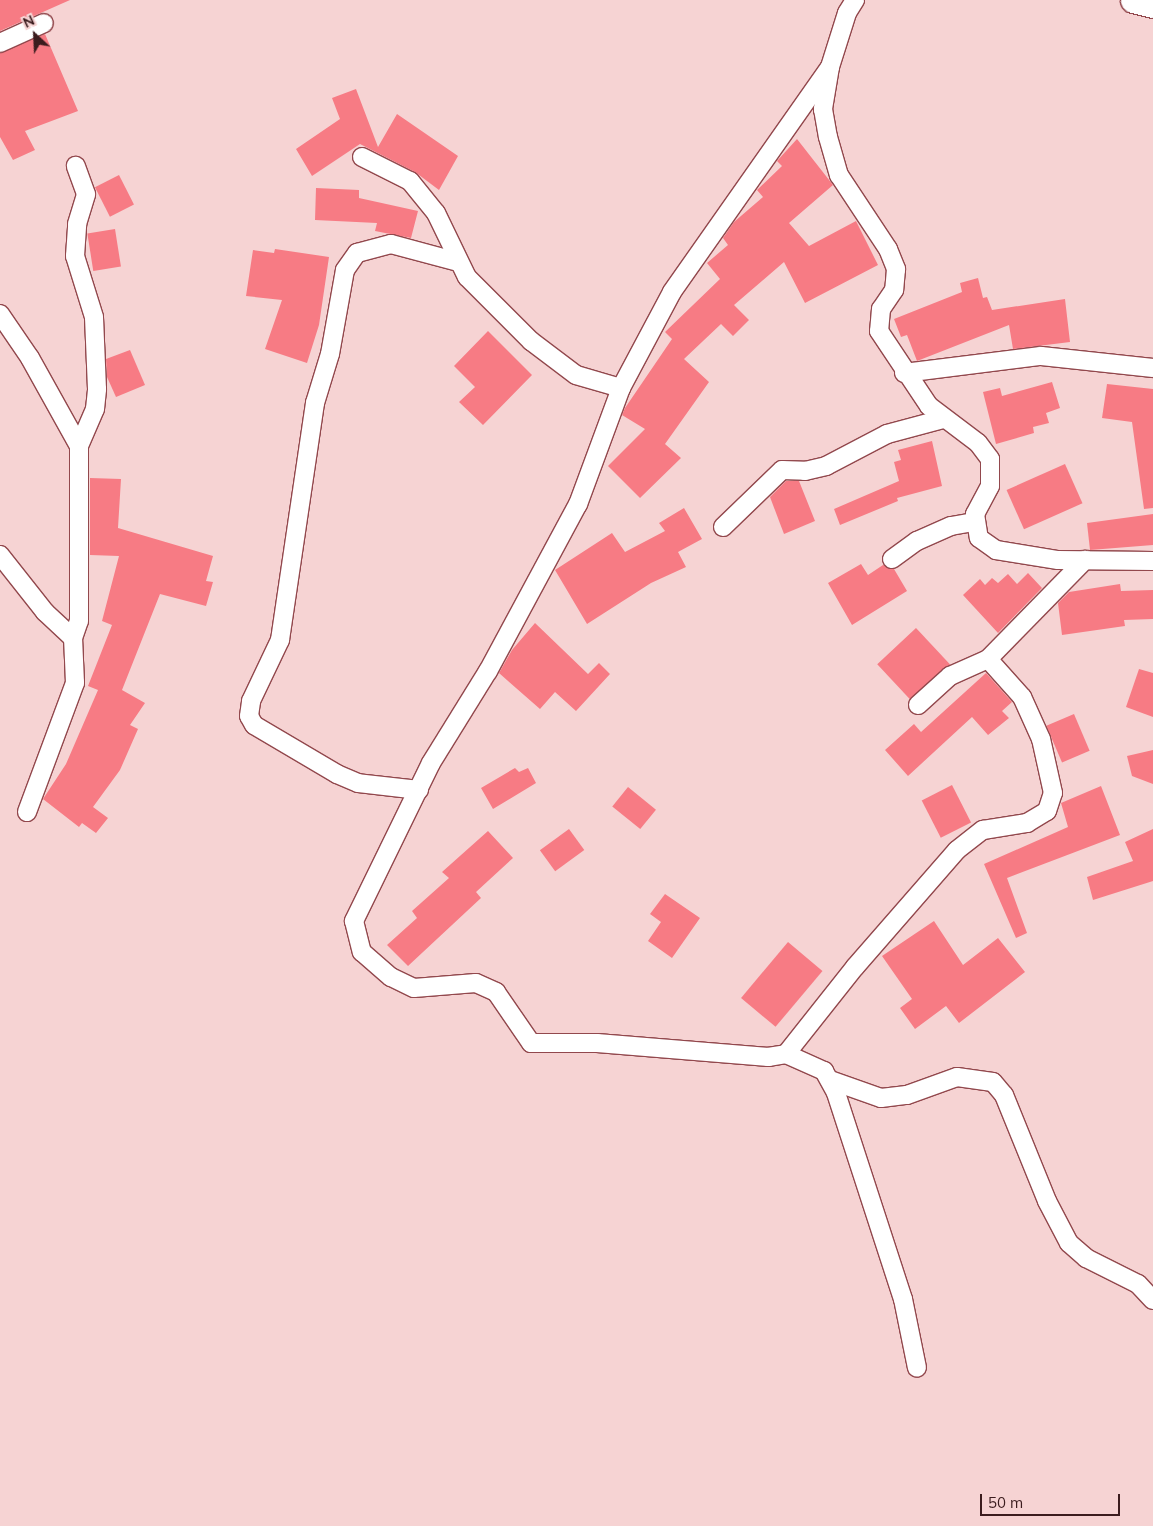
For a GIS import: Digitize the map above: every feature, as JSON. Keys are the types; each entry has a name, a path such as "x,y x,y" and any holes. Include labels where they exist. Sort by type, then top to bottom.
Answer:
{"street":[{"path":"1133,0 1153,5"},
{"path":"850,4 830,67 823,110 828,138 840,175 888,249 896,269 894,290 881,309 878,321 879,331 904,373 943,419 978,443 990,459 990,486 974,522 983,544 996,550 1085,560 1153,561"},
{"path":"0,43 44,24"},
{"path":"830,67 672,292 621,388 578,504 419,790 354,921 362,952 391,977 414,988 476,983 496,992 531,1043 597,1043 768,1057 786,1054 818,1067 830,1080 903,1299 917,1368"},
{"path":"362,157 410,181 436,214 458,262 484,294 552,358 576,375 621,388"},
{"path":"27,812 75,683 74,638 79,621 79,446 95,409 97,389 94,317 75,256 77,224 86,194 76,166"},
{"path":"419,790 358,783 344,777 254,725 249,716 251,701 280,640 315,403 330,354 345,270 358,253 391,244 458,262"},
{"path":"0,314 30,358 79,446"},
{"path":"904,373 1041,356 1153,368"},
{"path":"723,527 782,470 805,471 826,466 887,434 943,419"},
{"path":"892,559 917,541 951,526 974,522"},
{"path":"0,555 45,612 74,638"},
{"path":"918,705 950,676 988,659 1085,560"},
{"path":"786,1054 855,967 962,846 983,830 1027,823 1047,811 1053,793 1041,739 1022,697 988,659"},
{"path":"830,1080 881,1098 907,1096 958,1077 993,1082 1004,1095 1047,1201 1069,1243 1086,1258 1138,1284 1153,1300"}],"building":[{"path":"0,0 70,0 0,31"},
{"path":"45,34 78,111 25,131 35,150 13,160 0,137 0,53"},
{"path":"356,89 378,147 397,114 458,156 439,190 415,172 360,144 312,176 296,149 340,119 332,98"},
{"path":"797,139 833,185 789,223 809,246 856,221 878,265 805,303 784,262 734,305 749,320 733,336 721,324 684,359 709,382 665,444 681,458 640,498 608,466 645,429 622,415 625,408 672,339 665,332 720,279 707,263 728,245 723,238 734,222 763,197 757,190 782,166 777,161"},
{"path":"119,175 134,204 110,217 95,187"},
{"path":"316,188 359,190 359,198 418,211 411,238 375,231 377,223 315,220"},
{"path":"115,229 121,267 93,271 87,233"},
{"path":"275,249 329,257 319,325 307,363 265,349 282,300 246,296 253,250 274,253"},
{"path":"978,278 983,298 987,297 992,310 1065,299 1070,342 1013,349 1009,325 917,361 907,335 901,337 894,319 962,292 960,283"},
{"path":"488,331 532,375 483,425 459,402 475,387 454,366"},
{"path":"130,350 145,385 116,397 107,377 106,359"},
{"path":"1052,382 1060,408 1046,413 1049,423 1033,427 1034,433 996,444 983,392 1000,388 1002,396"},
{"path":"1107,384 1153,389 1153,508 1144,509 1132,422 1102,418"},
{"path":"932,441 942,486 897,498 898,501 840,525 834,509 899,481 894,462 901,460 898,450"},
{"path":"1065,464 1082,503 1024,529 1007,490"},
{"path":"90,478 121,479 118,528 213,556 206,581 213,582 206,606 160,594 122,690 145,703 130,725 138,729 120,770 93,807 108,818 96,833 82,823 79,827 43,799 66,764 98,690 88,686 112,625 102,621 119,556 90,555"},
{"path":"786,481 799,481 815,521 784,534 770,497"},
{"path":"684,508 702,539 678,552 686,567 651,583 587,624 555,570 612,533 625,552 665,531 659,523"},
{"path":"1153,514 1153,545 1090,550 1087,523"},
{"path":"861,564 868,575 883,565 894,569 907,591 852,625 828,583"},
{"path":"1028,573 1042,588 998,633 963,595 980,579 985,585 992,578 998,583 1008,574 1017,584"},
{"path":"1120,584 1121,591 1153,590 1153,619 1124,620 1125,626 1062,635 1058,603 1069,592"},
{"path":"535,623 588,674 599,663 610,674 576,711 555,692 540,709 499,673 512,650"},
{"path":"916,628 950,665 911,701 877,664"},
{"path":"1139,669 1153,673 1153,717 1126,707"},
{"path":"986,673 1012,702 1002,711 1009,718 988,735 972,717 908,776 885,750 914,724 921,732"},
{"path":"1074,714 1090,751 1062,763 1046,726"},
{"path":"1153,750 1153,784 1132,776 1127,756"},
{"path":"515,768 519,772 528,768 536,783 493,809 481,788"},
{"path":"952,785 971,822 941,838 922,800"},
{"path":"1101,786 1120,835 1007,878 1027,933 1016,938 984,864 1068,827 1061,803"},
{"path":"628,787 656,810 640,829 612,806"},
{"path":"569,829 584,850 555,871 540,850"},
{"path":"1153,829 1153,881 1093,900 1087,877 1133,861 1125,842"},
{"path":"488,831 513,858 476,892 481,898 408,966 387,945 417,918 412,911 449,878 442,872"},
{"path":"665,894 700,918 672,958 648,941 661,922 650,914"},
{"path":"934,921 963,965 998,938 1025,972 959,1023 946,1006 915,1029 900,1008 912,999 882,956"},
{"path":"788,942 822,971 776,1027 741,998"}]}
